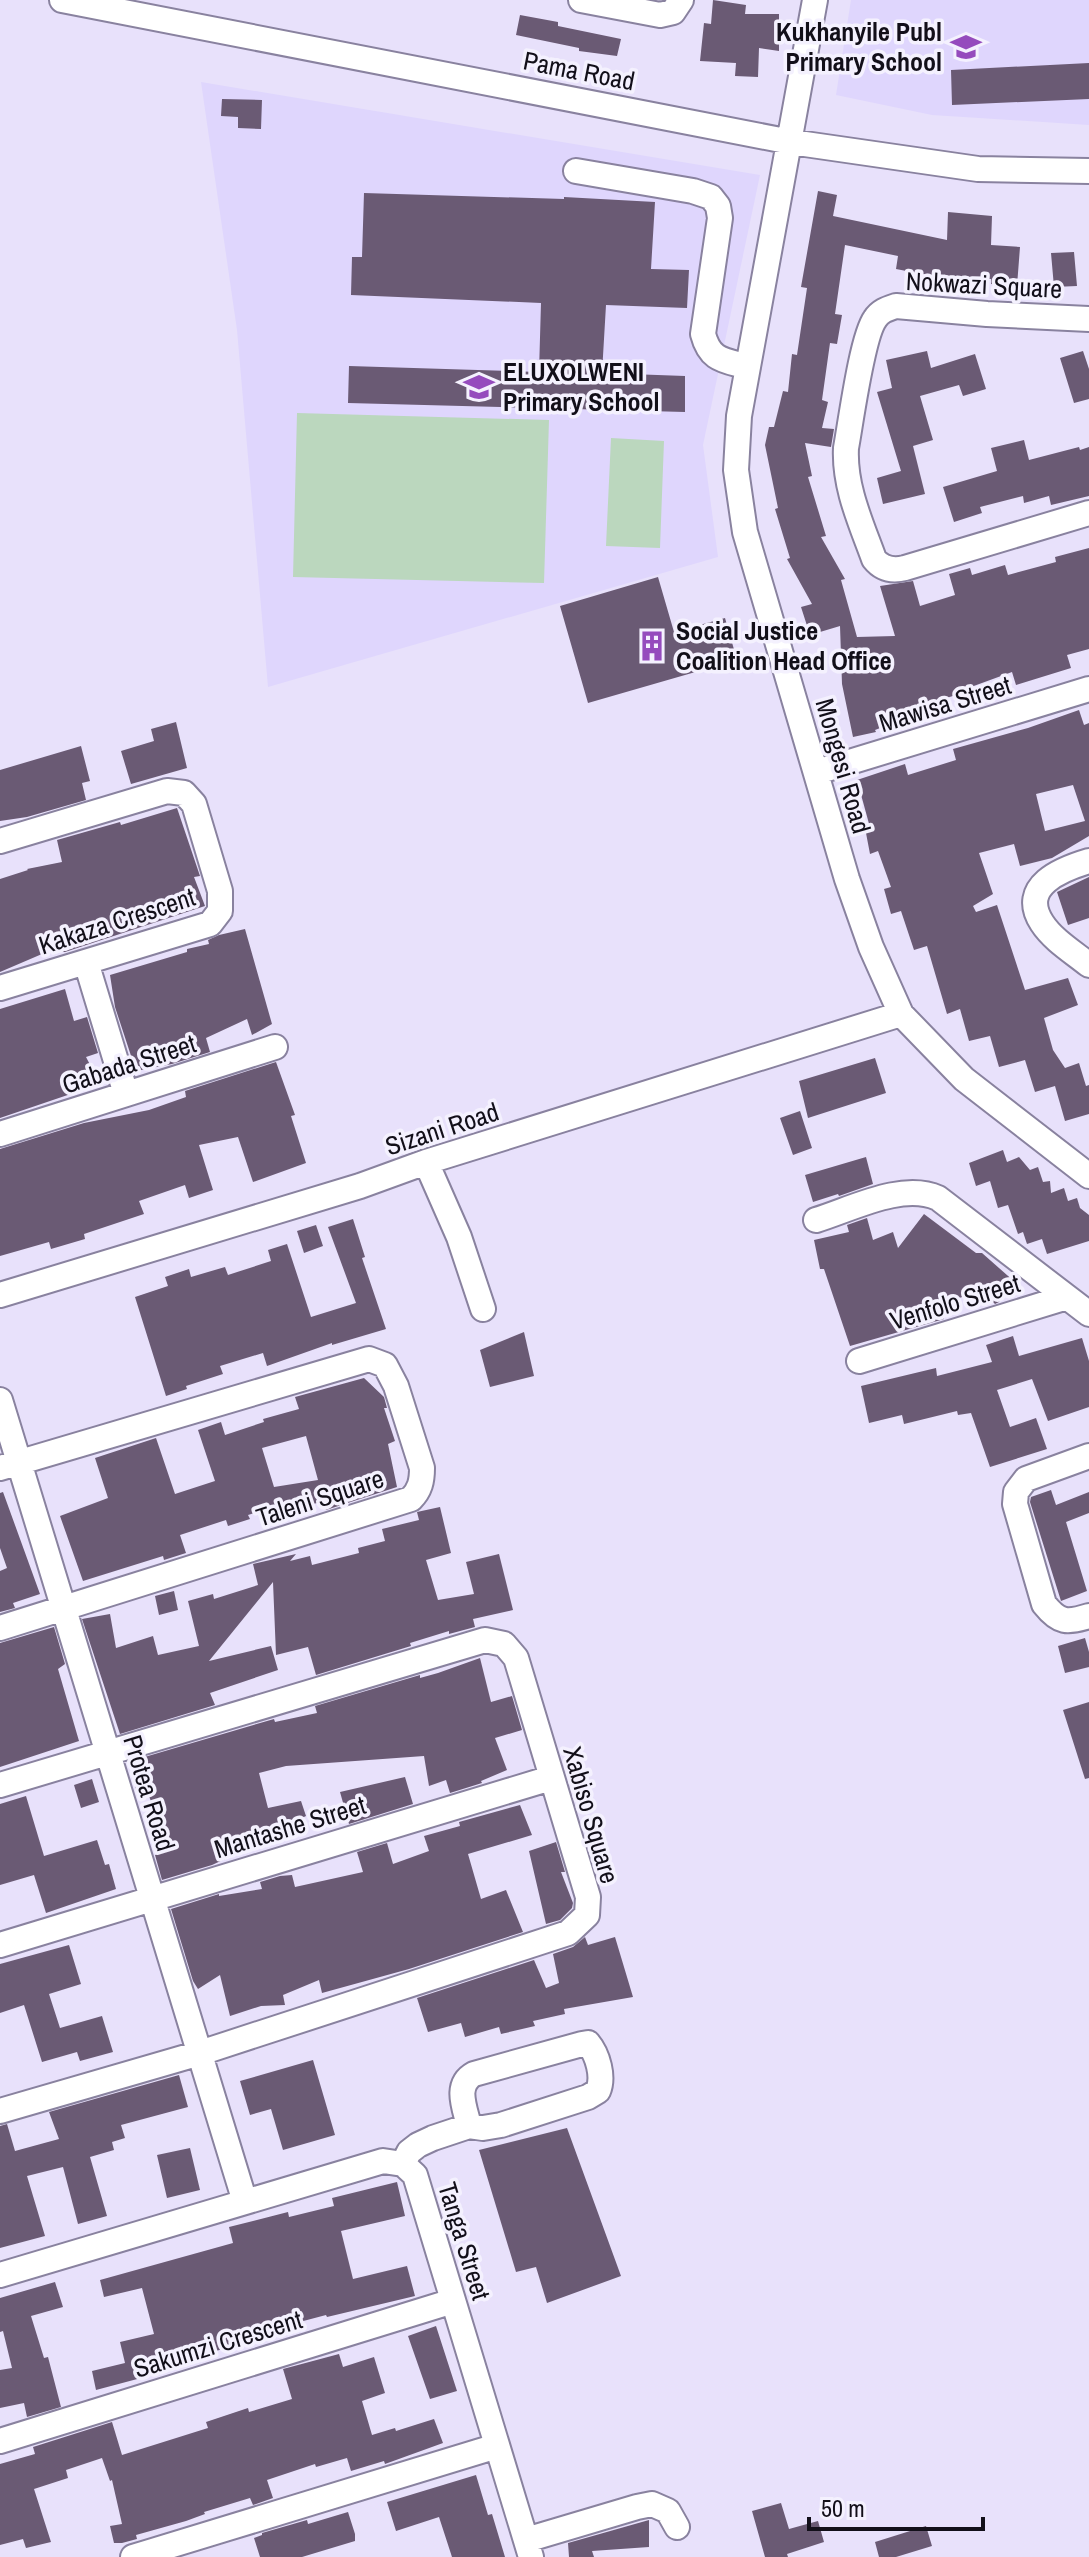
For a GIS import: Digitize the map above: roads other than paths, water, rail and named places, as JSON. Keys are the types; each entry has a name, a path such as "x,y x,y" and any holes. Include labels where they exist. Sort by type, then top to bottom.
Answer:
{"street":[{"name":"Pama Road","path":"62,0 791,142 978,169 1089,171"},
{"path":"581,0 660,15 677,6"},
{"name":"Mongesi Road","path":"815,0 736,441 739,504 847,879 871,947 901,1014 964,1079 1089,1176"},
{"path":"576,171 693,191 711,197 718,206 720,218 703,334 707,350 719,359 748,367"},
{"name":"Nokwazi Square","path":"1089,319 896,306 883,310 873,320 867,339 845,465 847,481 874,559 884,568 905,568 1089,513"},
{"name":"Mawisa Street","path":"817,772 1089,689"},
{"name":"Kakaza Crescent","path":"0,841 167,791 184,793 194,804 220,891 220,911 210,924 0,988"},
{"path":"1089,861 1047,878 1039,891 1036,905 1041,921 1054,937 1089,965"},
{"path":"86,962 126,1094"},
{"name":"Sizani Road","path":"0,1295 360,1186 426,1162 901,1014"},
{"name":"Gabada Street","path":"0,1134 275,1047"},
{"path":"426,1162 459,1237 483,1309"},
{"path":"816,1220 902,1192 927,1193 938,1198 1089,1314"},
{"name":"Venfolo Street","path":"859,1361 1067,1297"},
{"name":"Taleni Square","path":"0,1628 411,1499 421,1485 422,1468 396,1386 385,1365 369,1359 10,1465"},
{"name":"Protea Road","path":"0,1400 10,1465 64,1609 245,2202"},
{"path":"1089,1456 1026,1479 1016,1492 1015,1504 1044,1604 1055,1617 1066,1621 1089,1616"},
{"name":"Xabiso Square","path":"0,1785 485,1640 504,1644 516,1658 588,1897 587,1915 568,1933 200,2053 0,2111"},
{"name":"Mantashe Street","path":"0,1945 551,1778"},
{"path":"403,2164 409,2152 418,2145 469,2126 483,2128 501,2125 598,2091 601,2076 592,2047 588,2043 582,2044 466,2078 462,2094 469,2126"},
{"name":"Tanga Street","path":"0,2275 383,2161 403,2164 415,2175 528,2548"},
{"name":"Sakumzi Crescent","path":"0,2441 453,2301"},
{"path":"133,2557 497,2446"},
{"path":"528,2548 652,2504 668,2511 677,2527"}],"place":[{"name":"Kukhanyile Publ Primary School","path":"966,47"},
{"name":"ELUXOLWENI Primary School","path":"479,387"},
{"name":"Social Justice Coalition Head Office","path":"652,646"}]}
